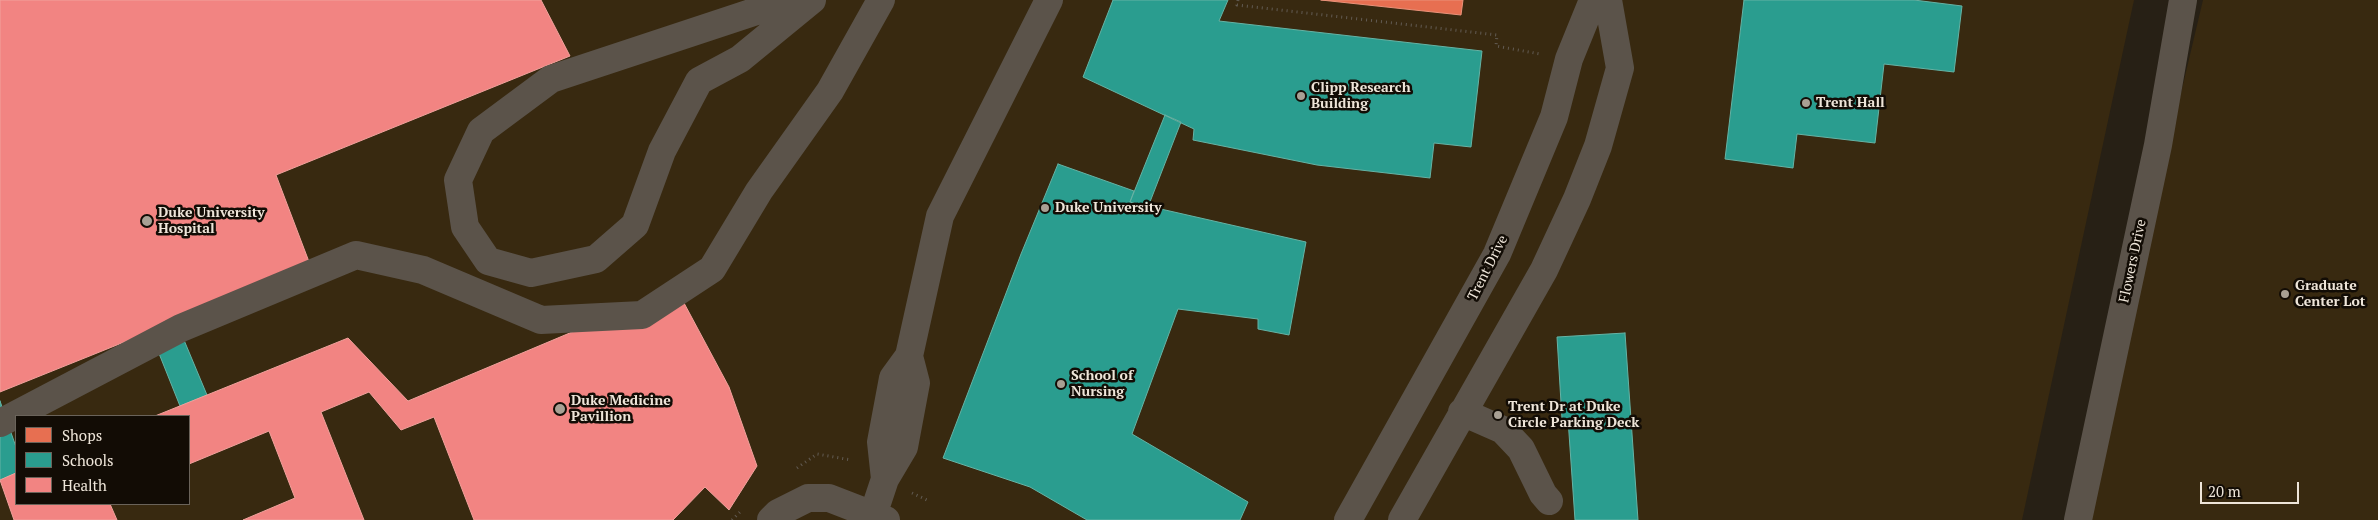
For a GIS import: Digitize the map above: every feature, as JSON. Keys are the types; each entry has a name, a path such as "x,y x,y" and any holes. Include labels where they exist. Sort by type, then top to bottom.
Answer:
{"street":[{"path":"790,0 551,79 481,131 458,180 465,227 488,262 531,273 596,259 635,224 662,151 699,81 740,59 812,0"},
{"path":"15,415 181,328 356,255 423,270 541,320 642,316 712,269 759,192 830,91 881,0"},
{"path":"771,520 778,513 808,498 829,498 879,518 885,479 904,447 916,383 909,356 940,216 1050,0"},
{"name":"Trent Drive","path":"1356,517 1497,254 1554,116 1569,59 1593,0"},
{"path":"1402,520 1544,270 1578,199 1598,146 1620,68 1608,0"},
{"name":"Flowers Drive","path":"2078,520 2158,145 2183,0"},
{"path":"1462,412 1503,430 1521,449 1542,494 1549,501"},
{"path":"0,423 15,415"}],"path":[{"path":"1238,0 1237,5 1497,36 1496,46 1540,54"}],"shaded area":[{"name":"Duke University","path":"0,0 2134,0 2022,520 0,520"},
{"name":"Graduate Center Lot","path":"2203,0 2378,0 2378,520 2080,520"}],"building: Shops":[{"path":"1321,0 1463,0 1461,15"}],"building: Schools":[{"name":"Clipp Research Building","path":"1113,0 1228,0 1219,21 1482,51 1471,147 1434,143 1430,178 1317,165 1193,140 1194,129 1083,77"},
{"name":"Trent Hall","path":"1744,0 1914,0 1962,6 1954,72 1884,64 1875,143 1797,134 1793,168 1725,159"},
{"path":"1165,115 1181,122 1148,207 1130,202"},
{"name":"School of Nursing","path":"1058,164 1134,191 1130,202 1306,242 1289,335 1258,329 1258,319 1178,309 1132,434 1248,502 1240,520 1087,520 1030,487 943,458 1021,254"},
{"path":"176,321 207,395 180,406 150,331"},
{"path":"1625,333 1638,520 1575,520 1568,419 1562,419 1557,337"},
{"path":"0,401 15,444 15,473 0,480"}],"building: Health":[{"name":"Duke University Hospital","path":"0,0 541,0 570,56 276,175 311,267 0,392"},
{"name":"Duke Medicine Pavillion","path":"684,303 729,387 757,466 729,510 705,487 673,520 474,520 434,417 401,430 369,392 321,412 364,520 243,520 295,498 269,431 190,464 190,415 157,415 348,338 408,401 634,306"},
{"path":"15,473 15,505 110,505 117,520 14,520 0,480"}],"place":[{"name":"Clipp Research Building","path":"1301,96"},
{"name":"Trent Hall","path":"1806,103"},
{"name":"Duke University","path":"1045,208"},
{"name":"Duke University Hospital","path":"147,221"},
{"name":"Graduate Center Lot","path":"2285,294"},
{"name":"School of Nursing","path":"1061,384"},
{"name":"Duke Medicine Pavillion","path":"560,409"},
{"name":"Trent Dr at Duke Circle Parking Deck","path":"1498,415"}]}
